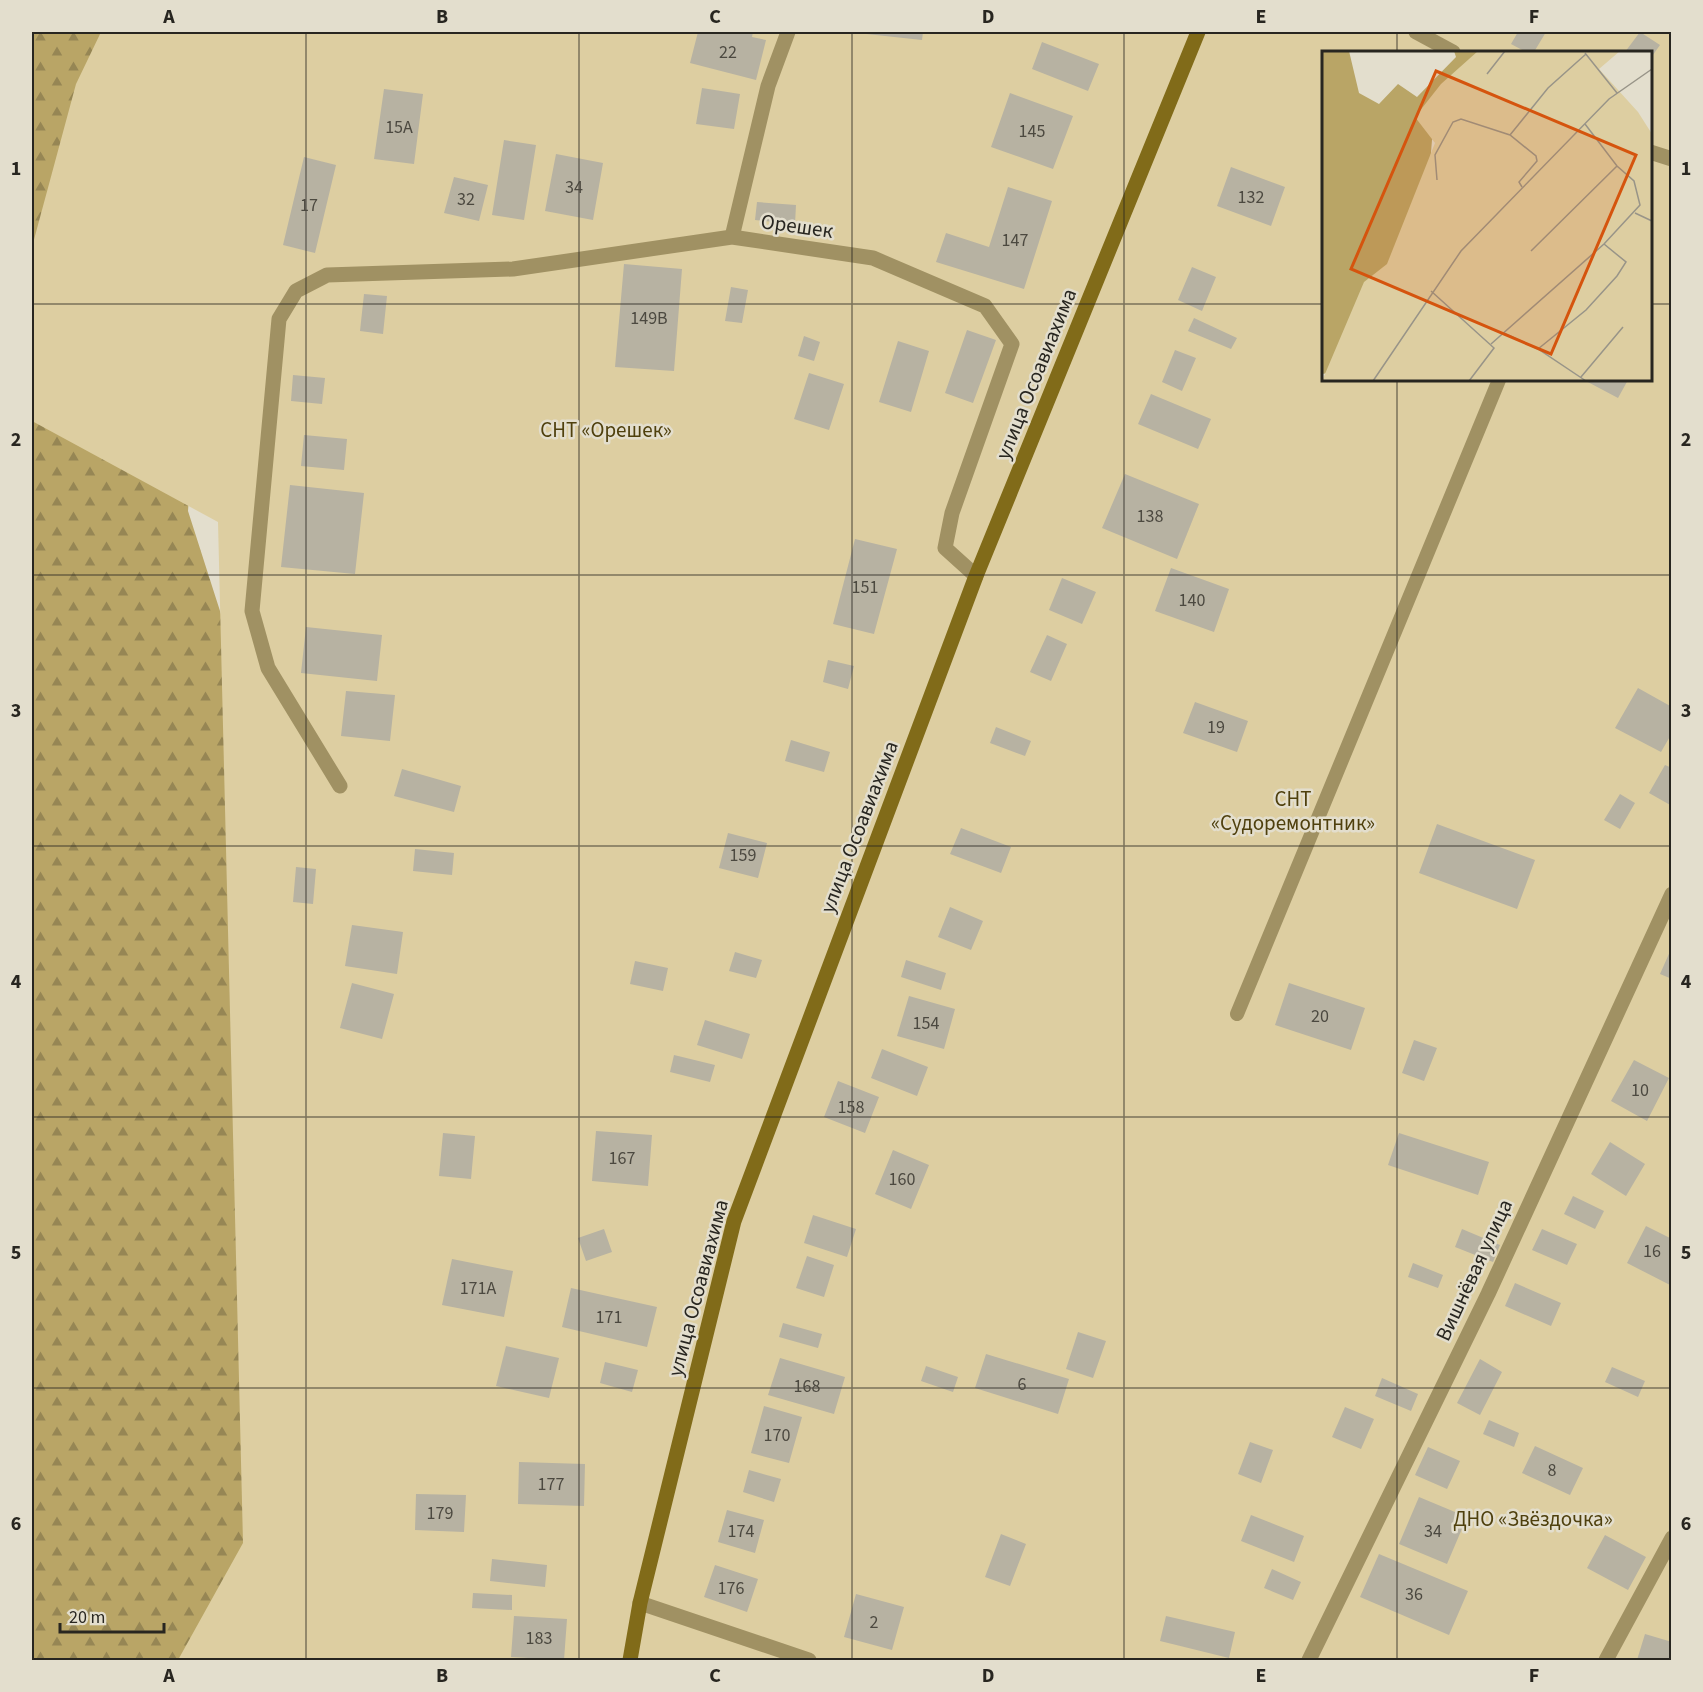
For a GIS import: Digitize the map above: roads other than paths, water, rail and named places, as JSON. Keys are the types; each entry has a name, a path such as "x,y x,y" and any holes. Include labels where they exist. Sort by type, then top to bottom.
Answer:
{"street":[{"path":"732,237 768,86 788,32"},
{"name":"улица Осоавиахима","path":"630,1660 640,1603 734,1221 976,576 1198,32"},
{"path":"1416,32 1451,51"},
{"path":"1652,153 1671,159"},
{"name":"Орешек","path":"340,786 268,668 252,611 279,319 296,291 327,275 513,268 732,237 873,258 985,306 1012,344 952,513 945,548 976,576"},
{"name":"Вишнёвая улица","path":"1309,1660 1488,1294 1671,894"},
{"path":"1606,1660 1671,1538"},
{"path":"640,1603 808,1660"}],"lane":[{"path":"1237,1014 1499,381"}],"park label":[{"name":"СНТ «Орешек»","path":"606,430"},
{"name":"СНТ «Судоремонтник»","path":"1293,811"},
{"name":"ДНО «Звёздочка»","path":"1533,1519"}]}
